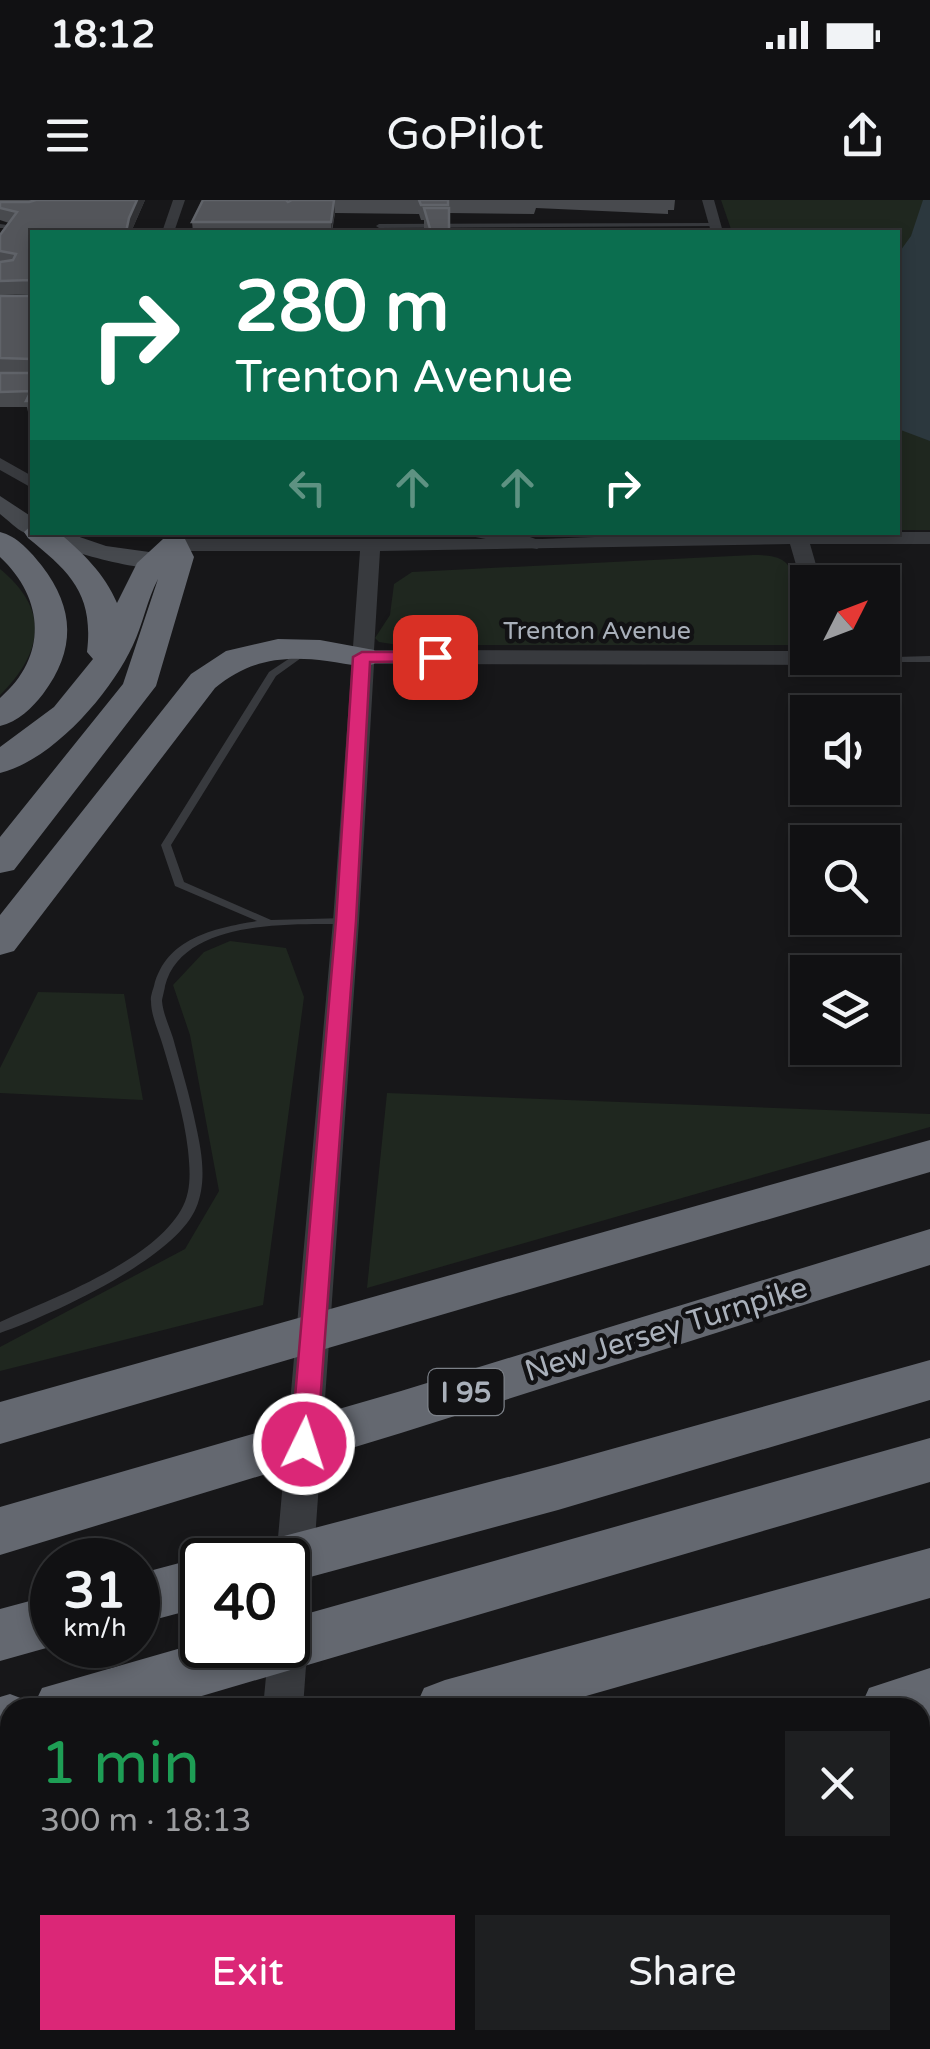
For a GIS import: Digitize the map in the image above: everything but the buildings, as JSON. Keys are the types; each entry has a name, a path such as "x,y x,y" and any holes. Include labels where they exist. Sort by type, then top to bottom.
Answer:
{"highway":[{"path":"44,535 84,568 98,591 106,628 101,674"},
{"path":"0,542 36,576 55,624 52,651 40,676 0,716"},
{"path":"0,762 64,719 101,674 118,646 136,587 168,557"},
{"path":"0,862 139,686 156,640 168,557"},
{"path":"0,558 47,600"},
{"path":"0,942 210,674 229,660 253,652 307,650 362,657"},
{"path":"0,1422 917,1161"},
{"name":"New Jersey Turnpike","path":"0,1531 383,1418 930,1247"},
{"path":"310,1553 558,1487 930,1380"},
{"path":"310,1638 930,1460"},
{"path":"482,1698 930,1573"},
{"path":"0,1635 30,1628"},
{"path":"99,1698 205,1668"}],"main road":[{"path":"0,490 30,503"},
{"path":"0,504 30,526"},
{"path":"48,535 84,549 168,557"},
{"path":"113,535 168,557"}],"street":[{"path":"169,230 179,200"},
{"path":"708,200 716,229"},
{"path":"0,462 30,466"},
{"path":"0,462 30,482"},
{"path":"494,535 554,540"},
{"path":"370,555 554,540 930,538"},
{"path":"168,557 370,555 799,540 930,550"},
{"path":"799,540 806,565"},
{"path":"284,1698 346,921 370,555"},
{"name":"Trenton Avenue","path":"362,657 790,658"}],"lane":[{"path":"0,226 12,226 0,245"},
{"path":"379,226 716,229"},
{"path":"266,921 179,884 166,845 272,674 307,650"},
{"path":"900,659 930,659"},
{"path":"0,1328 140,1259 182,1224 196,1190 196,1160 156,1000 157,980 168,960 187,945 266,921 346,921"}],"shaded area":[{"path":"721,200 930,200 930,530 900,530 900,230 731,230"},
{"path":"923,200 930,200 930,441 900,430 900,251 911,236"},
{"path":"770,556 785,562 790,570 790,645 379,642 375,638 390,615 394,584 412,572"},
{"path":"0,569 27,600 35,631 25,663 0,695"},
{"path":"230,941 286,948 304,997 263,1305 0,1371 0,1347 185,1249 219,1191 190,1035 173,985 204,952"},
{"path":"38,992 124,994 143,1100 0,1093 0,1068"},
{"path":"387,1093 930,1114 930,1127 367,1288"}],"route":[{"path":"304,1444 346,921 362,657 435,657"}]}
